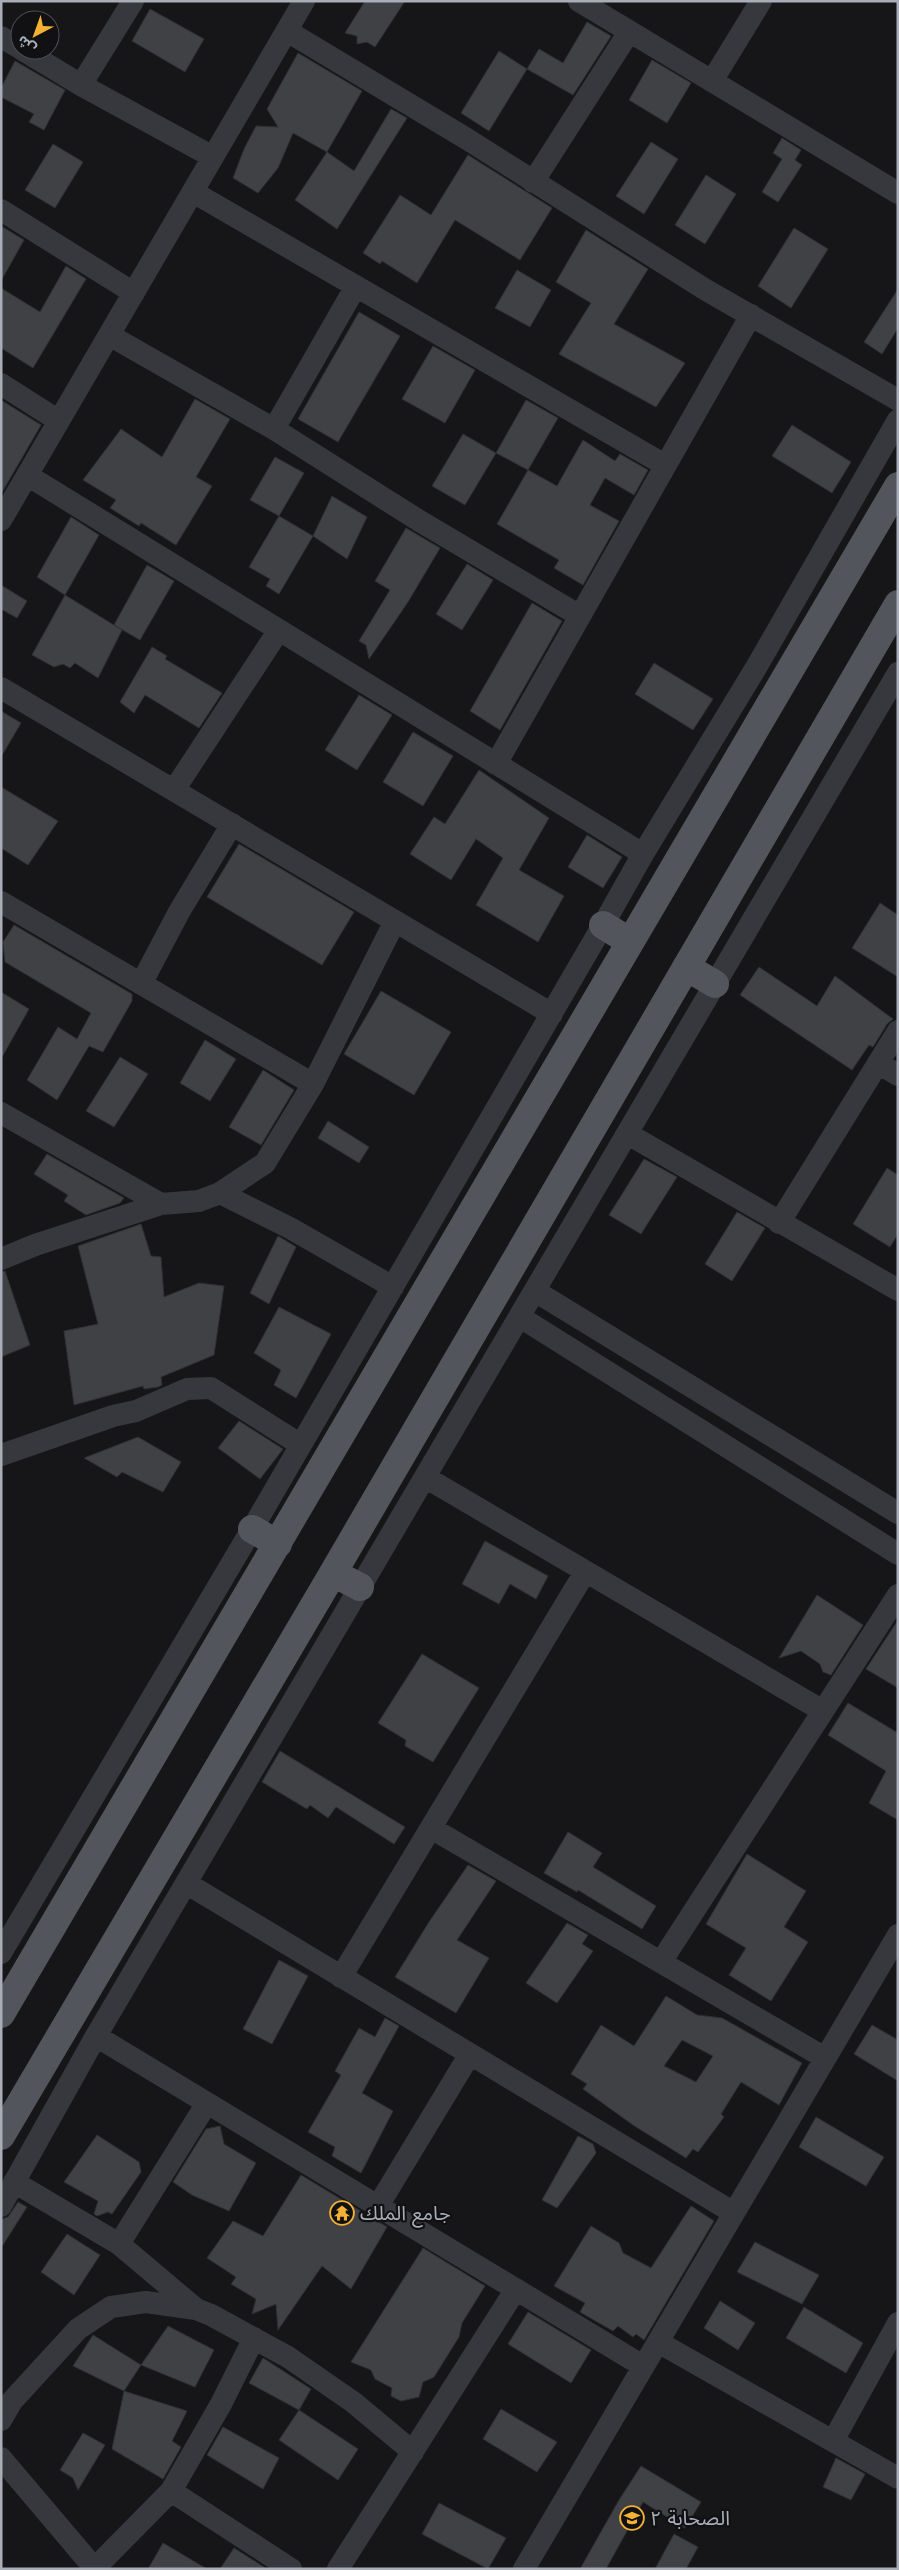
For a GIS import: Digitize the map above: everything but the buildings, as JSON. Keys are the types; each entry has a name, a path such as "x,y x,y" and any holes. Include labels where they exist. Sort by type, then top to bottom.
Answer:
{"main road":[{"path":"1,2014 278,1544 629,941 898,486"},
{"path":"1,2136 333,1573 898,604"},
{"path":"603,925 629,941"},
{"path":"686,967 716,984"},
{"path":"252,1529 278,1544"},
{"path":"333,1573 360,1587"}],"street":[{"path":"81,85 133,1"},
{"path":"1,520 304,1"},
{"path":"579,1 898,193"},
{"path":"712,81 762,1"},
{"path":"287,31 467,139 706,290 898,400"},
{"path":"533,182 629,32"},
{"path":"40,60 81,85 214,157"},
{"path":"193,192 665,465"},
{"path":"1,210 134,293"},
{"path":"274,429 356,286"},
{"path":"496,764 750,315"},
{"path":"109,335 274,429 418,520 580,616"},
{"path":"1,384 59,421"},
{"path":"1,1953 301,1445 552,1014 642,854 757,666 898,420"},
{"path":"28,475 642,854"},
{"path":"174,790 279,630"},
{"path":"1,2206 96,2036 895,684"},
{"path":"1,688 552,1014"},
{"path":"141,984 179,912 232,824"},
{"path":"4,910 141,984 313,1084"},
{"path":"1,1259 35,1245 160,1204 199,1201 220,1193 265,1163 313,1084 395,921"},
{"path":"779,1223 898,1031"},
{"path":"878,1063 898,1074"},
{"path":"1,1113 160,1204"},
{"path":"628,1134 779,1223 898,1290"},
{"path":"220,1193 290,1228 393,1287"},
{"path":"535,1291 898,1513"},
{"path":"520,1317 898,1554"},
{"path":"1,1455 113,1416 136,1411 187,1389 211,1388 301,1445"},
{"path":"425,1477 823,1711"},
{"path":"341,1977 585,1572"},
{"path":"661,1962 898,1595"},
{"path":"431,1828 825,2058"},
{"path":"186,1883 734,2213"},
{"path":"524,2569 825,2058 894,1949"},
{"path":"96,2036 643,2366"},
{"path":"378,2206 470,2054"},
{"path":"119,2244 207,2103"},
{"path":"14,2182 119,2244 196,2309 254,2338 329,2384 384,2426 413,2452"},
{"path":"338,2569 516,2289"},
{"path":"1,2420 12,2401 55,2352 78,2329 111,2306 146,2302 196,2309"},
{"path":"833,2441 898,2323"},
{"path":"1,2458 94,2569 171,2490 221,2404 254,2338"},
{"path":"658,2342 898,2478"},
{"path":"171,2490 291,2569"}],"place":[{"name":"جامع الملك","path":"342,2213"},
{"name":"الصحابة ٢","path":"632,2518"}]}
